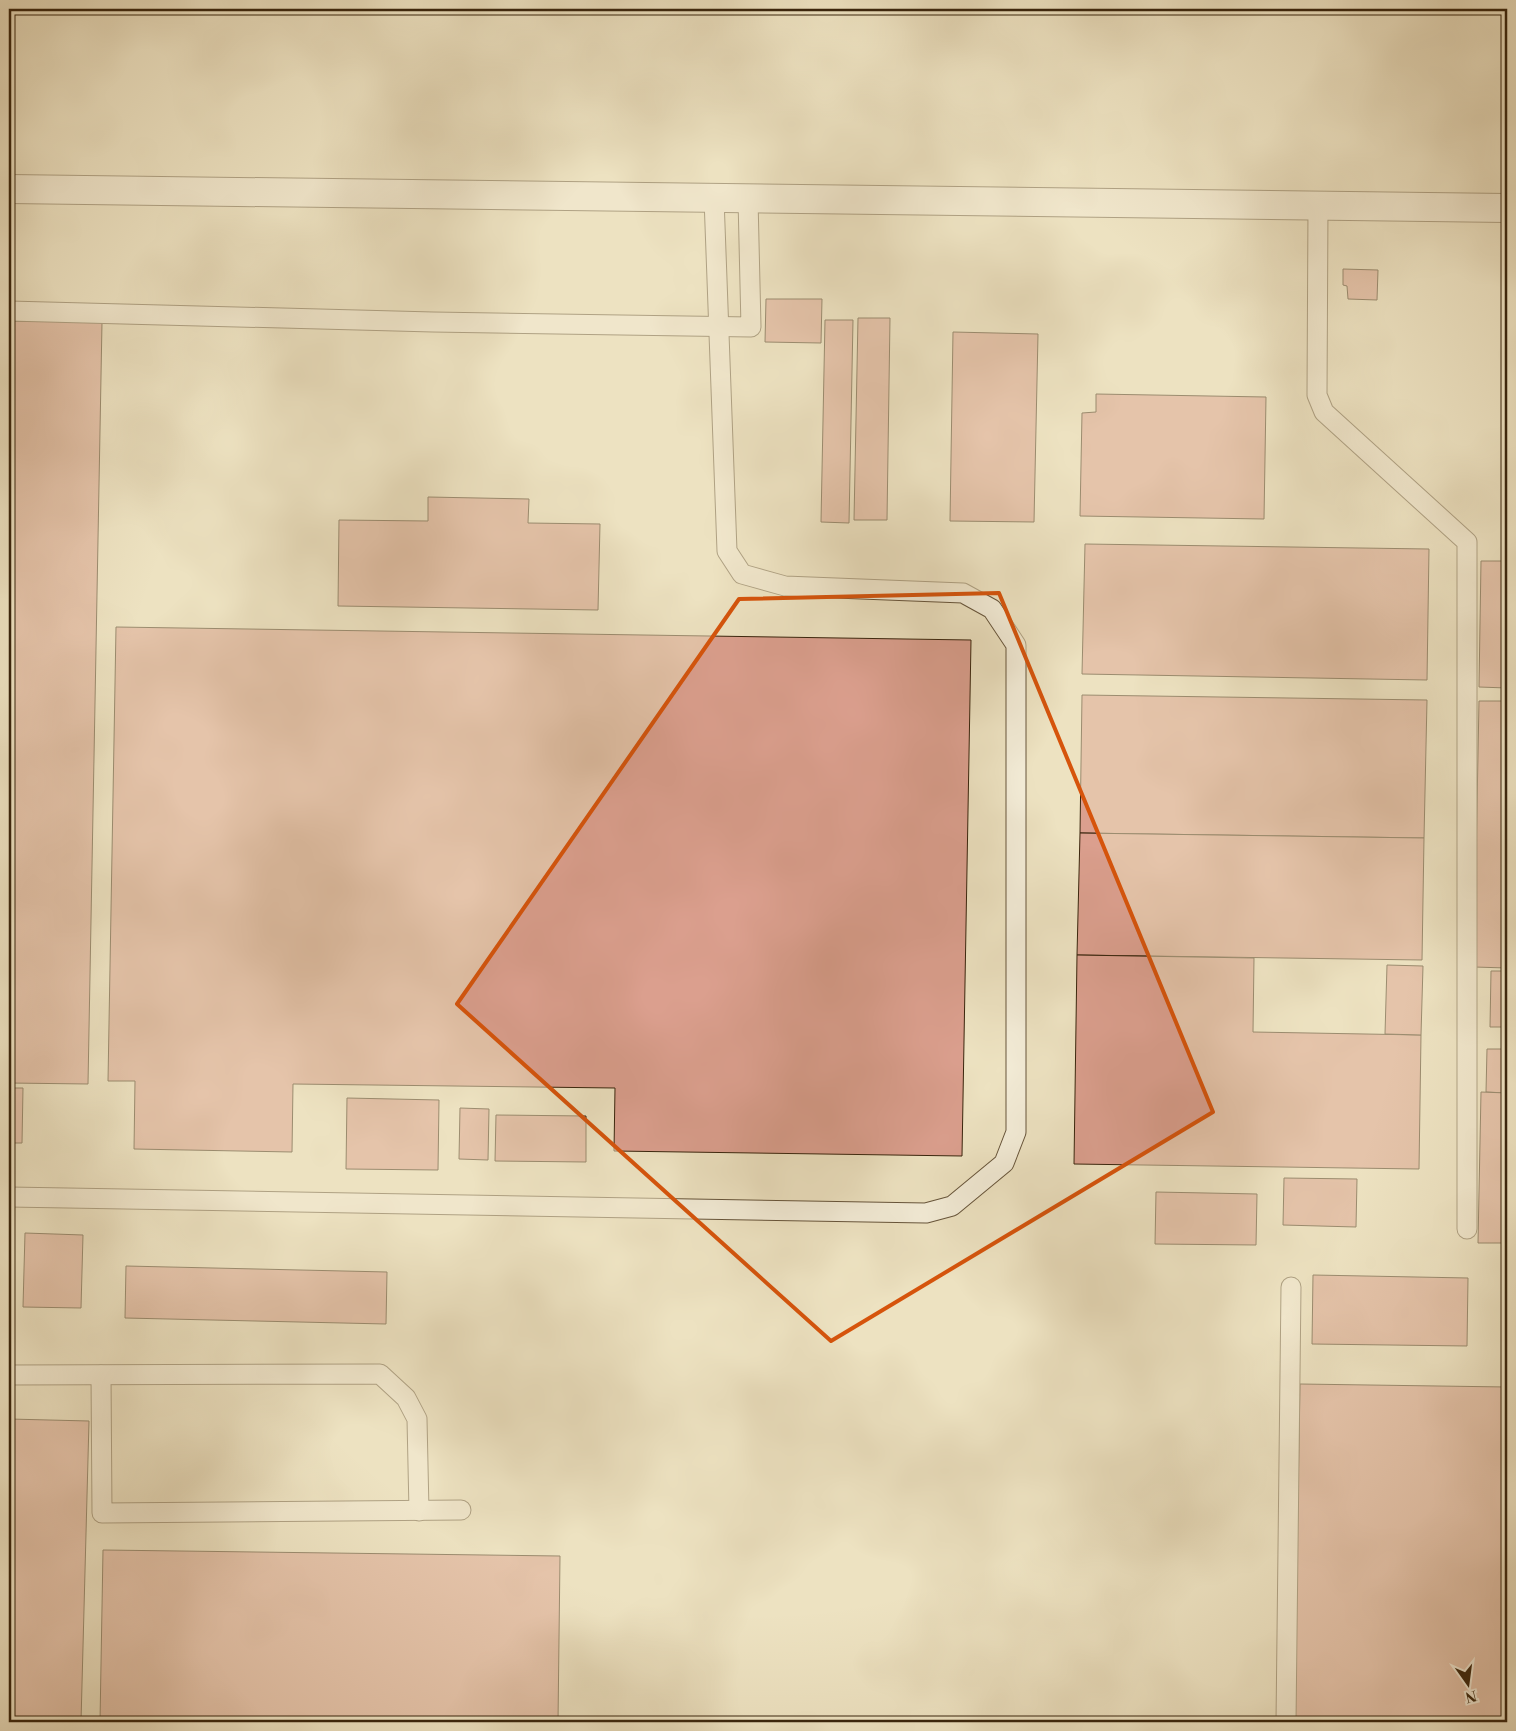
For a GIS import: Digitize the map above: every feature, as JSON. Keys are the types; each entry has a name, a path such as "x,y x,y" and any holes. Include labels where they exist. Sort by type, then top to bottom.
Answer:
{"street":[{"path":"9,189 1507,208"}],"lane":[{"path":"9,1197 926,1213 952,1206 1004,1163 1016,1132 1016,645 992,609 963,593 785,586 742,574 727,552 714,198"},
{"path":"9,311 433,322 751,327 748,199"},
{"path":"1318,206 1317,395 1324,412 1466,542 1467,1229"},
{"path":"1286,1722 1291,1287"},
{"path":"9,1375 380,1374 406,1398 417,1419 419,1511"},
{"path":"101,1375 102,1513 461,1510"}],"highlighted area":[{"path":"999,593 1213,1112 831,1341 457,1004 739,599"}],"building":[{"path":"1343,269 1378,270 1377,300 1348,299 1347,286 1343,285"},
{"path":"766,299 822,299 821,343 765,342"},
{"path":"858,318 890,318 887,520 854,520"},
{"path":"825,320 853,320 849,523 821,522"},
{"path":"9,321 102,322 88,1084 9,1083"},
{"path":"953,332 1038,334 1034,522 950,521"},
{"path":"1096,394 1266,397 1264,519 1080,516 1082,413 1096,412"},
{"path":"428,497 529,499 528,523 600,524 598,610 338,606 339,520 428,521"},
{"path":"1085,544 1429,549 1427,680 1082,674"},
{"path":"1481,561 1507,561 1507,688 1479,687"},
{"path":"116,627 971,640 962,1156 614,1151 615,1088 293,1084 292,1152 134,1149 135,1081 108,1081"},
{"path":"1082,695 1427,700 1424,838 1080,833"},
{"path":"1479,701 1507,701 1507,968 1474,967"},
{"path":"1080,833 1424,838 1422,960 1077,955"},
{"path":"1077,955 1254,958 1253,1032 1421,1035 1419,1169 1074,1164"},
{"path":"1387,965 1423,966 1421,1035 1385,1034"},
{"path":"1491,971 1507,971 1507,1027 1490,1027"},
{"path":"1487,1049 1507,1049 1507,1093 1486,1092"},
{"path":"9,1088 23,1088 22,1143 9,1143"},
{"path":"1481,1092 1507,1093 1507,1243 1478,1243"},
{"path":"347,1098 439,1100 438,1170 346,1169"},
{"path":"460,1108 489,1109 488,1160 459,1159"},
{"path":"496,1115 586,1116 586,1162 495,1161"},
{"path":"1284,1178 1357,1179 1356,1227 1283,1225"},
{"path":"1156,1192 1257,1194 1256,1245 1155,1244"},
{"path":"25,1233 83,1235 81,1308 23,1307"},
{"path":"126,1266 387,1272 386,1324 125,1318"},
{"path":"1313,1275 1468,1278 1467,1346 1312,1344"},
{"path":"1300,1384 1507,1387 1507,1722 1294,1722"},
{"path":"9,1419 89,1421 81,1722 9,1722"},
{"path":"103,1550 560,1556 558,1722 100,1722"}]}
